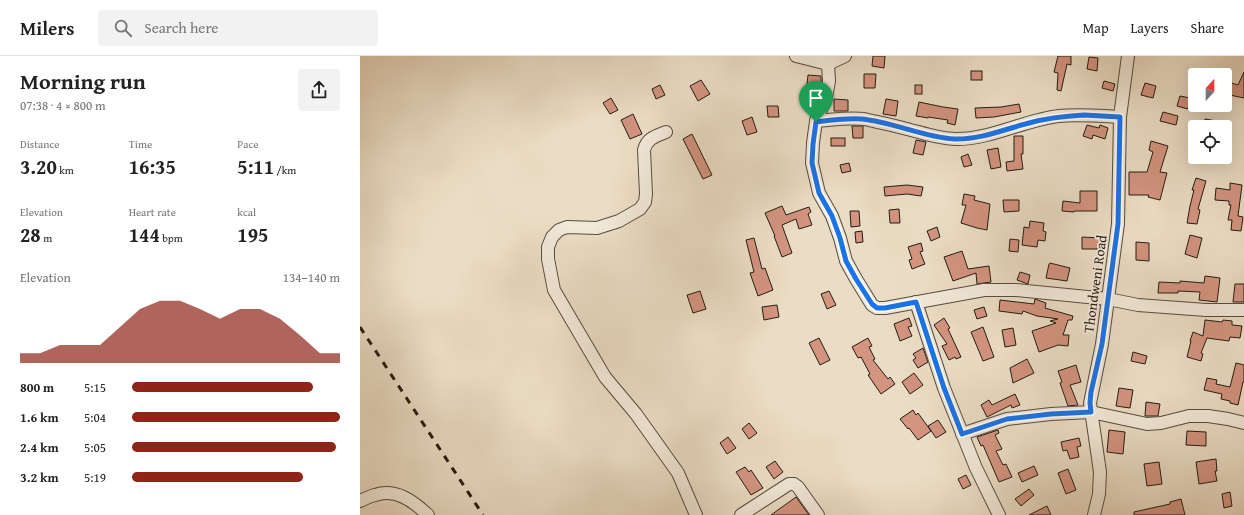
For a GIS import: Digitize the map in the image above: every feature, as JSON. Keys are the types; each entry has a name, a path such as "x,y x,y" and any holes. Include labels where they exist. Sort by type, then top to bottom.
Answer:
{"street":[{"path":"796,56 826,60 845,56"},
{"name":"Thondweni Road","path":"1094,515 1099,494 1100,472 1090,403 1091,392 1102,344 1118,224 1120,117 1128,56"},
{"path":"826,60 829,81 826,98 816,122 812,163 819,193 832,216 846,261 872,304 877,308 885,308 984,290 1016,290 1108,299 1138,305 1206,310 1244,310"},
{"path":"816,122 841,118 862,119 925,134 956,139 982,136 1030,122 1059,116 1084,115 1120,117"},
{"path":"666,132 650,139 644,150 646,194 645,202 640,209 619,221 597,228 567,227 559,230 552,238 548,247 548,259 554,290 605,377 636,414 678,472 696,515"},
{"path":"916,302 944,388 976,468 999,515"},
{"path":"962,434 1007,419 1051,414 1091,412 1147,424 1161,423 1189,416 1208,416 1244,423"},
{"path":"741,515 790,484 794,484 798,487 818,515"},
{"path":"360,501 375,494 392,492 415,503 428,515"}],"building":[{"path":"873,56 885,56 884,68 872,66"},
{"path":"1058,56 1071,56 1071,65 1067,64 1061,91 1057,90 1058,73 1054,72"},
{"path":"1089,57 1098,58 1097,71 1087,69"},
{"path":"971,71 982,71 982,80 971,80"},
{"path":"1244,72 1244,98 1232,95 1232,83 1238,85"},
{"path":"864,74 876,74 875,88 864,88"},
{"path":"808,75 821,76 821,85 807,84"},
{"path":"701,80 710,94 698,101 690,86"},
{"path":"1104,81 1115,84 1113,91 1102,88"},
{"path":"1145,83 1156,86 1153,98 1141,95"},
{"path":"660,85 665,95 656,99 652,89"},
{"path":"915,85 922,85 922,94 915,94"},
{"path":"1180,96 1188,98 1188,109 1177,106"},
{"path":"611,98 618,110 610,114 603,103"},
{"path":"834,99 848,100 848,111 834,111"},
{"path":"886,99 898,101 896,116 883,114"},
{"path":"919,102 958,109 955,125 947,123 948,120 916,116"},
{"path":"1019,104 1021,112 994,117 976,118 975,108 1001,107"},
{"path":"767,106 778,106 779,117 768,117"},
{"path":"1163,112 1178,116 1176,125 1160,121"},
{"path":"633,114 642,134 630,139 621,120"},
{"path":"752,117 757,132 747,135 742,121"},
{"path":"1087,125 1099,128 1100,125 1108,128 1105,139 1093,135 1092,139 1083,136"},
{"path":"852,126 863,126 863,138 853,138"},
{"path":"692,134 712,175 703,179 683,139"},
{"path":"1014,136 1023,136 1023,154 1021,154 1023,169 1007,171 1006,162 1014,161"},
{"path":"831,138 845,138 845,146 831,146"},
{"path":"916,140 926,142 923,155 913,153"},
{"path":"1151,141 1168,146 1160,172 1167,173 1160,200 1148,197 1149,195 1129,195 1129,172 1147,172 1153,152 1149,150"},
{"path":"998,148 1001,167 991,169 987,150"},
{"path":"968,154 972,165 964,167 961,157"},
{"path":"849,163 851,171 842,173 840,165"},
{"path":"1196,178 1206,181 1198,209 1200,210 1197,224 1187,223 1194,190 1192,190"},
{"path":"1230,183 1242,185 1238,216 1243,217 1241,231 1231,230 1232,220 1228,220 1231,205 1229,205 1229,201 1215,200 1216,188 1230,190"},
{"path":"907,185 923,187 921,196 907,194 885,196 884,187"},
{"path":"1080,191 1097,191 1097,211 1062,211 1063,201 1080,203"},
{"path":"964,194 975,196 974,200 990,204 987,230 961,223 966,205 962,205"},
{"path":"1003,200 1019,200 1019,211 1004,212"},
{"path":"782,206 786,215 809,207 811,212 808,214 812,225 799,229 796,219 782,225 792,253 782,257 765,213"},
{"path":"899,209 900,223 890,223 889,210"},
{"path":"850,211 859,211 860,226 851,227"},
{"path":"1030,221 1044,223 1043,231 1046,232 1045,241 1038,240 1037,247 1022,245 1024,227 1029,228"},
{"path":"937,227 940,237 931,241 927,231"},
{"path":"862,231 863,242 856,243 855,232"},
{"path":"1190,235 1202,238 1197,258 1185,254"},
{"path":"1082,237 1100,238 1100,249 1082,249"},
{"path":"754,238 762,269 765,268 773,290 758,296 750,273 754,272 746,240"},
{"path":"1010,239 1019,240 1018,252 1009,251"},
{"path":"1136,242 1149,243 1149,261 1136,260"},
{"path":"921,243 923,251 920,252 925,264 912,269 909,260 912,259 908,247"},
{"path":"962,251 968,269 989,266 991,282 977,284 976,273 953,281 944,257"},
{"path":"1050,263 1070,268 1067,281 1046,278"},
{"path":"1020,272 1030,275 1028,284 1017,280"},
{"path":"1205,276 1220,278 1217,302 1199,300 1200,292 1178,291 1178,293 1158,293 1159,282 1180,283 1180,281 1204,283"},
{"path":"1235,284 1244,284 1244,302 1233,302"},
{"path":"700,291 706,309 693,313 687,295"},
{"path":"829,291 836,305 827,309 821,294"},
{"path":"1035,299 1046,303 1045,308 1073,316 1072,320 1068,320 1063,335 1069,335 1068,346 1058,345 1039,352 1032,331 1056,323 1050,321 1058,319 1037,316 1023,311 1022,314 999,311 1000,300 1034,304"},
{"path":"777,305 779,317 764,320 762,307"},
{"path":"984,307 987,316 977,319 974,310"},
{"path":"909,318 912,326 908,327 912,336 900,341 894,324"},
{"path":"944,318 950,328 948,329 961,357 956,359 955,357 949,360 942,346 947,344 934,325"},
{"path":"1205,320 1222,322 1223,320 1232,321 1232,325 1242,326 1240,338 1230,337 1229,341 1207,338 1201,353 1203,354 1201,361 1187,357 1193,332 1203,336"},
{"path":"983,327 994,357 983,361 971,332"},
{"path":"1013,328 1016,345 1005,347 1002,330"},
{"path":"819,338 830,360 820,365 809,343"},
{"path":"868,338 872,346 869,347 875,359 873,360 888,379 890,377 895,384 881,394 868,375 870,374 861,357 858,358 852,347"},
{"path":"923,348 928,362 918,368 913,360 916,358 913,354"},
{"path":"1133,352 1147,356 1145,364 1131,361"},
{"path":"1027,359 1034,373 1013,383 1010,368"},
{"path":"1236,363 1244,365 1244,382 1238,405 1221,399 1222,394 1204,390 1207,378 1217,380 1216,384 1230,387"},
{"path":"1076,365 1081,382 1070,385 1078,405 1068,406 1060,383 1062,382 1058,371"},
{"path":"914,373 923,385 910,394 902,382"},
{"path":"1119,388 1133,390 1130,408 1116,406"},
{"path":"1015,394 1020,405 1012,408 1011,405 987,417 981,405 989,400 992,405"},
{"path":"1146,402 1160,404 1158,416 1145,416"},
{"path":"913,410 916,415 918,413 931,431 918,440 900,419"},
{"path":"938,420 946,432 936,438 928,426"},
{"path":"749,423 757,433 749,439 742,429"},
{"path":"998,430 999,433 995,435 1002,449 996,451 1003,465 1006,464 1012,477 999,482 983,445 981,446 977,437"},
{"path":"1109,430 1125,432 1123,454 1107,452"},
{"path":"1187,431 1206,432 1206,446 1186,445"},
{"path":"728,437 736,448 727,454 720,443"},
{"path":"1079,438 1081,446 1077,447 1079,457 1070,459 1067,450 1063,451 1061,442"},
{"path":"1216,459 1217,471 1215,471 1217,481 1199,484 1196,462"},
{"path":"775,461 783,472 774,479 766,467"},
{"path":"1159,462 1162,484 1147,486 1144,464"},
{"path":"1034,466 1038,475 1022,482 1018,473"},
{"path":"745,467 749,472 751,470 763,488 751,495 736,472"},
{"path":"1068,469 1076,490 1066,494 1058,473"},
{"path":"966,475 971,485 963,489 958,479"},
{"path":"1029,489 1034,495 1021,506 1015,499"},
{"path":"1230,492 1232,506 1224,508 1222,494"},
{"path":"796,497 809,515 771,515"},
{"path":"1181,499 1185,515 1134,515 1134,512 1170,504 1170,502"},
{"path":"1047,506 1051,515 1029,515"}],"railway":[{"path":"360,327 483,515"}],"route":[{"path":"1084,115 1120,117 1118,224 1102,344 1096,376 1091,392 1091,412 1051,414 1007,419 962,434 944,388 916,302 885,308 877,308 872,304 846,261 832,216 819,193 812,163 816,122 841,118 862,119 925,134 956,139 982,136 1030,122 1059,116 1084,115"}]}
